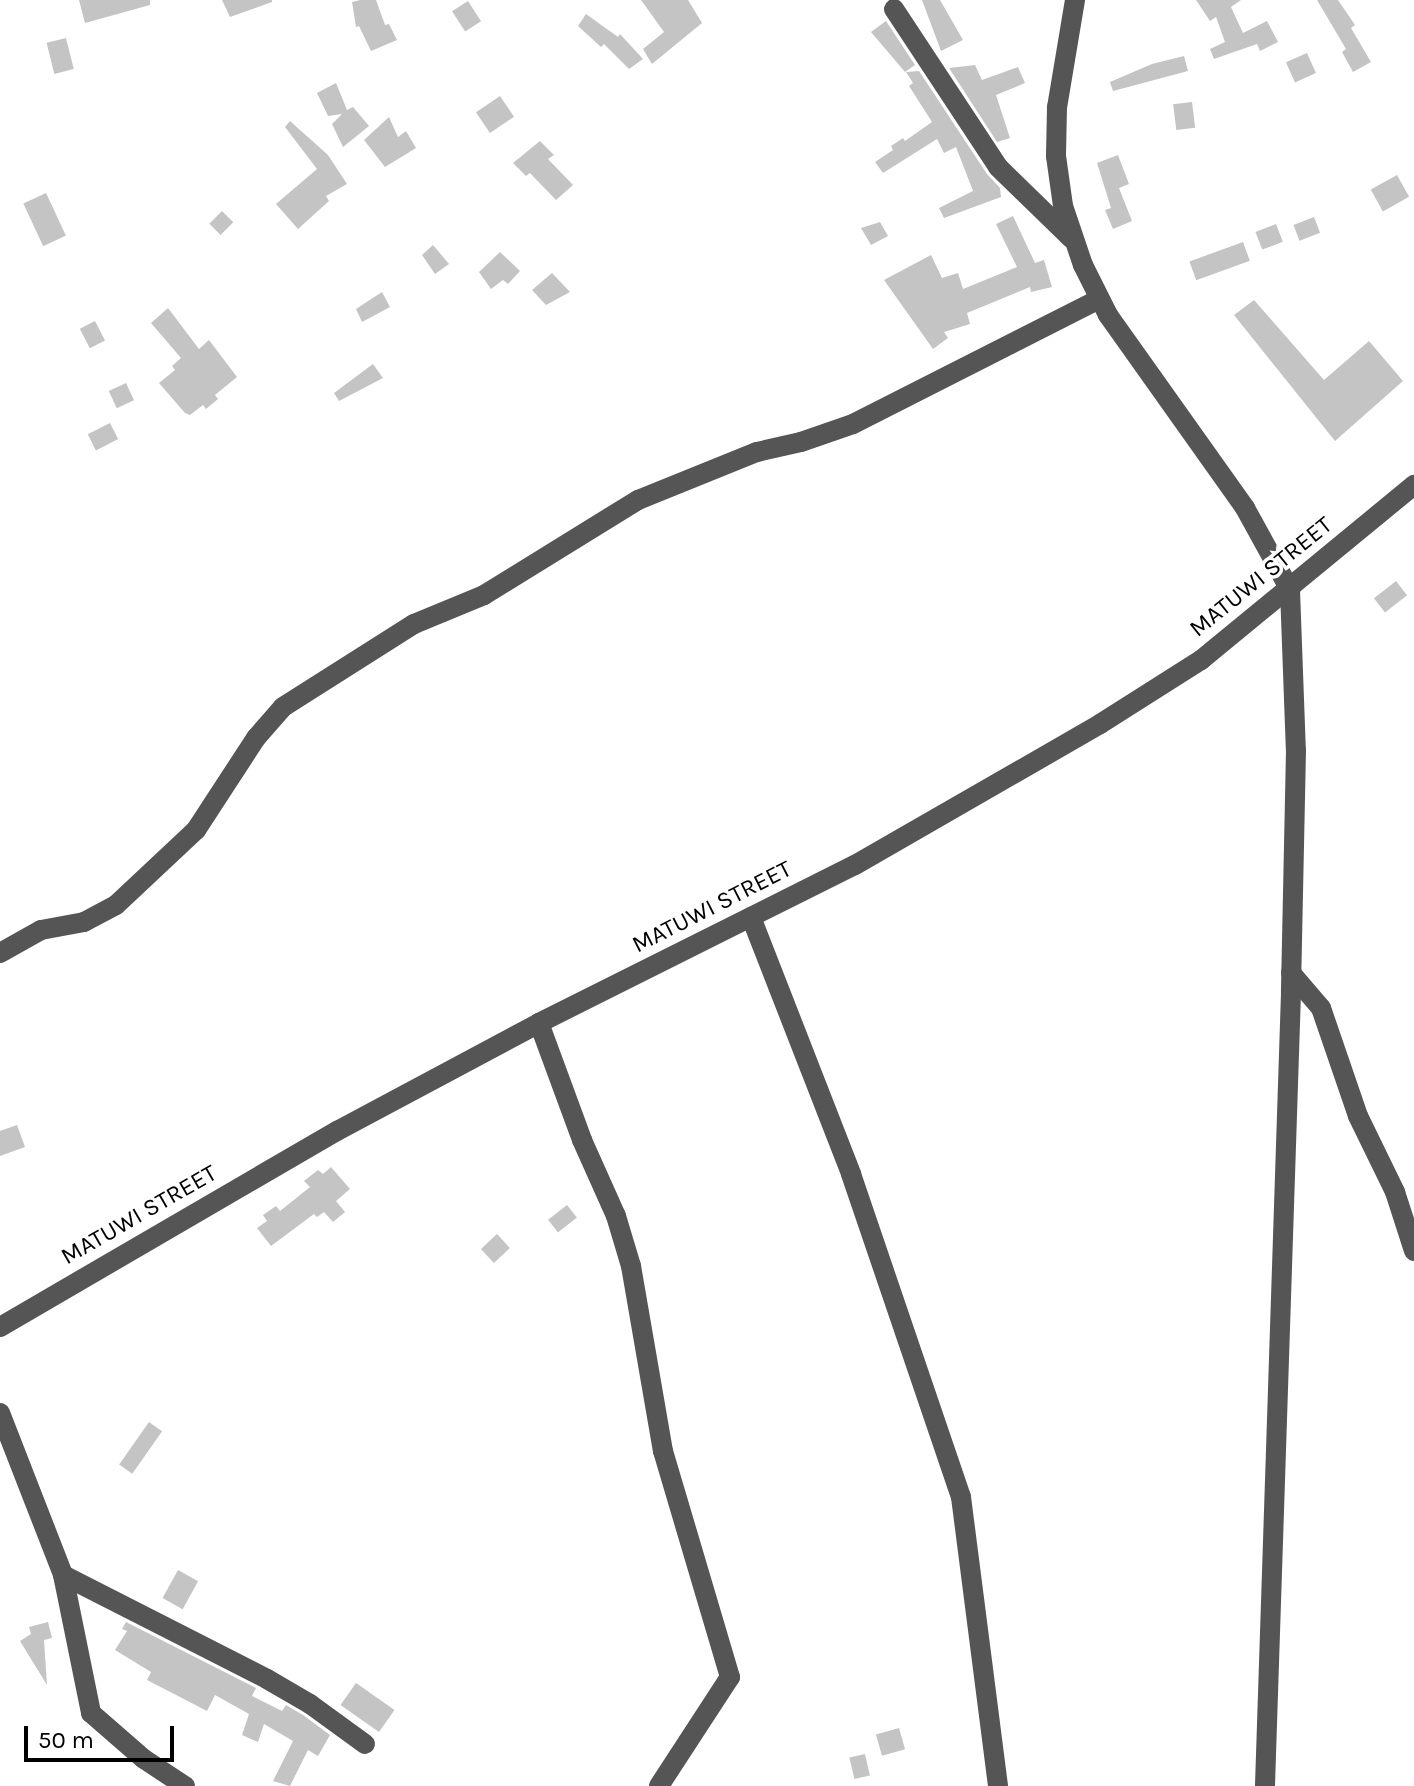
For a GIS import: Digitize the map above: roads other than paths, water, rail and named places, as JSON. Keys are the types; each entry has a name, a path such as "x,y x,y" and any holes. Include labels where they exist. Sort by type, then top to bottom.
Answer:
{"street":[{"path":"1075,0 1057,107 1056,156 1063,206 1074,241 1099,299 1245,508 1290,590 1296,750 1265,1786"},
{"path":"894,9 998,167 1074,241"},
{"path":"0,953 41,930 84,922 116,905 196,830 256,738 283,707 414,624 484,595 638,500 757,452 801,442 853,424 1099,299"},
{"name":"MATUWI STREET","path":"0,1327 337,1131 539,1023 938,820 1100,724 1201,660 1290,590 1414,485"},
{"path":"751,917 851,1174 961,1497 998,1786"},
{"path":"1291,973 1321,1008 1358,1116 1395,1192 1414,1251"},
{"path":"539,1023 582,1140 616,1216 631,1266 663,1451 730,1677 659,1786"},
{"path":"0,1413 63,1575 91,1713 144,1759 185,1786"},
{"path":"63,1575 267,1679 310,1704 365,1744"}]}
